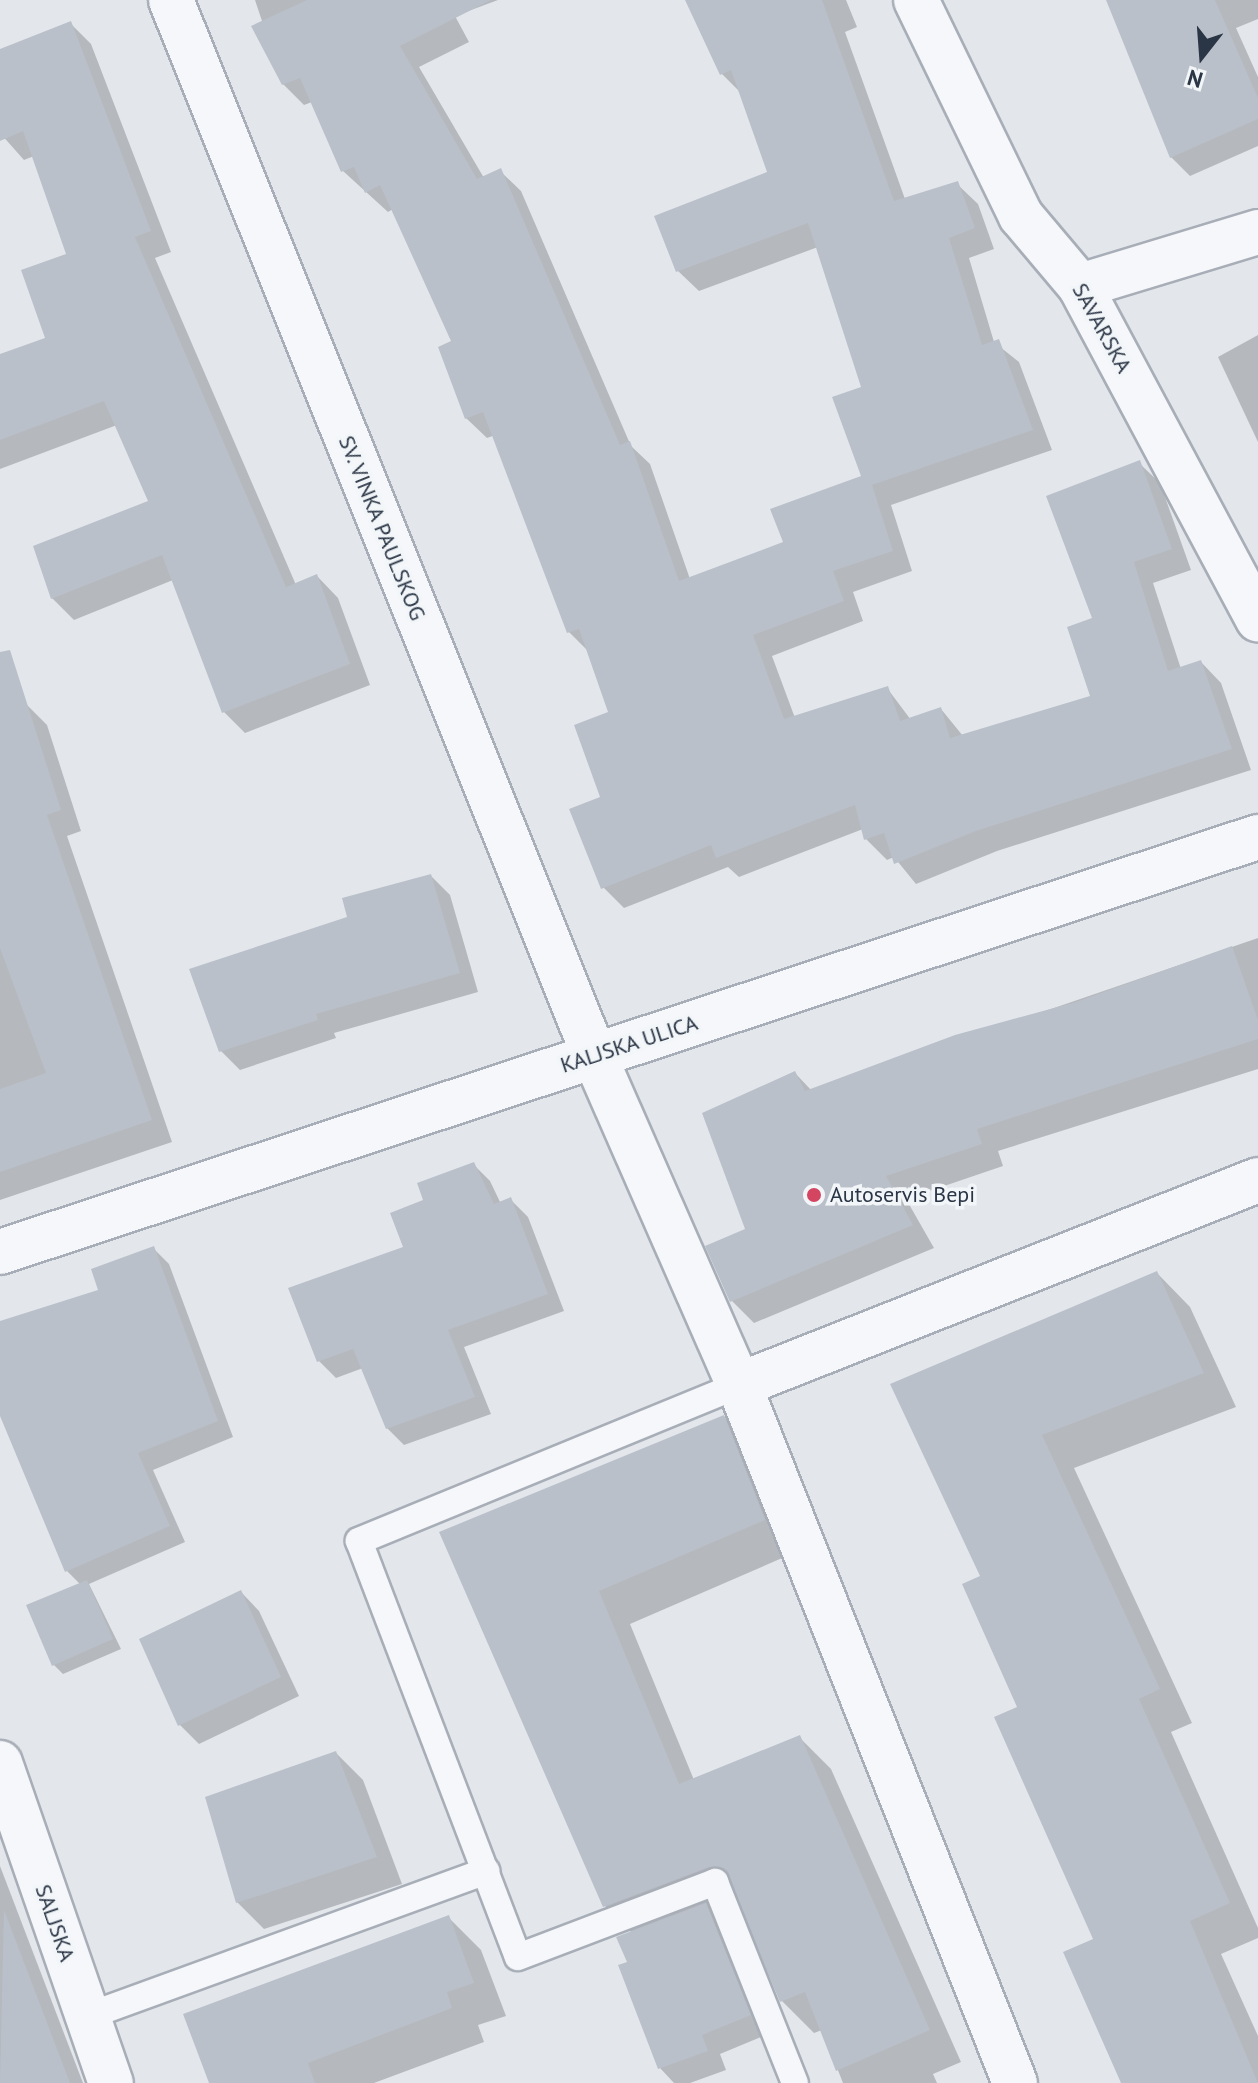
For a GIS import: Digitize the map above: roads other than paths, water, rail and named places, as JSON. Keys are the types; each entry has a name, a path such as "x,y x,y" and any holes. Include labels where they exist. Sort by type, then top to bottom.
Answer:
{"street":[{"name":"SV. VINKA PAULSKOG","path":"171,0 594,1055 739,1385 1015,2083"},
{"name":"SAVARSKA","path":"916,0 1021,216 1080,286 1258,620"},
{"path":"1080,286 1258,232"},
{"name":"KALJSKA ULICA","path":"0,1252 1258,837"},
{"path":"739,1385 1258,1180"},
{"name":"SALJSKA","path":"0,1763 111,2083"}],"lane":[{"path":"739,1385 359,1541 518,1957 715,1882 795,2083"},
{"path":"88,2016 486,1871"}],"place":[{"name":"Autoservis Bepi","path":"814,1195"}]}
